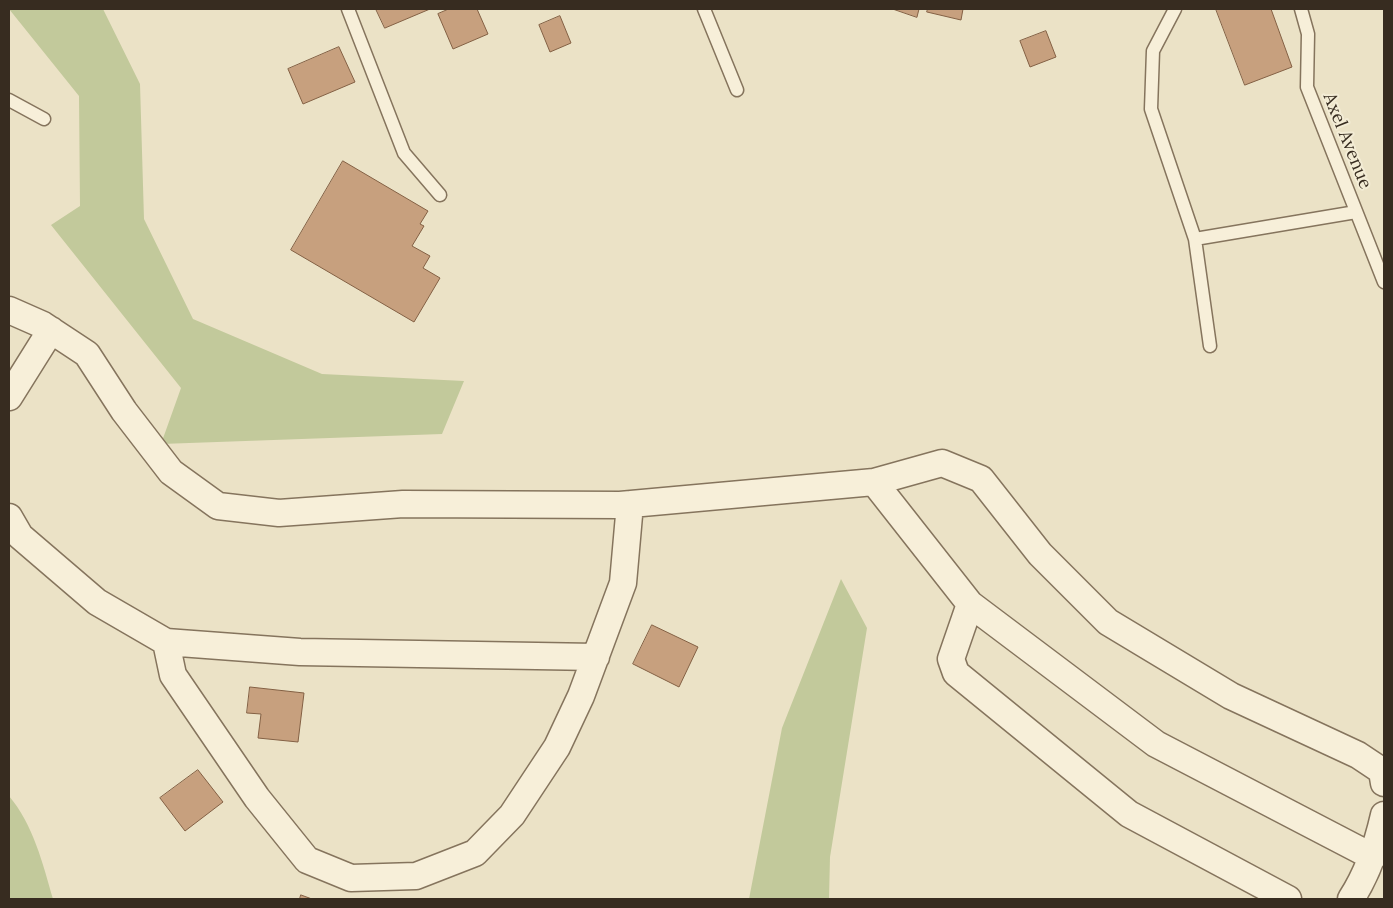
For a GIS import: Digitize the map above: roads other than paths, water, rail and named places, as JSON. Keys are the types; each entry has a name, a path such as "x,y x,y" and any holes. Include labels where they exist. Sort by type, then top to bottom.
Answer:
{"street":[{"path":"9,310 51,330 87,354 124,411 171,472 218,506 279,513 403,504 630,504 874,482 942,463 980,479 1040,554 1108,622 1231,696 1358,755 1382,771 1384,783"},
{"path":"9,397 51,330"},
{"path":"874,482 970,604 1156,744 1372,857"},
{"path":"166,642 174,675 257,798 308,860 351,878 416,876 475,853 512,815 557,747 596,657 623,583 630,504"},
{"path":"9,517 20,536 97,602 166,642 300,652 596,657"},
{"path":"970,604 951,659 956,673 1129,814 1288,899"},
{"path":"1351,899 1362,882 1372,857 1384,815"}],"lane":[{"path":"348,9 404,153 440,195"},
{"path":"704,9 737,90"},
{"path":"1175,9 1153,50 1151,109 1195,239 1210,346"},
{"name":"Axel Avenue","path":"1301,9 1308,34 1307,87 1384,282"},
{"path":"9,100 44,119"},
{"path":"1195,239 1356,212"}]}
